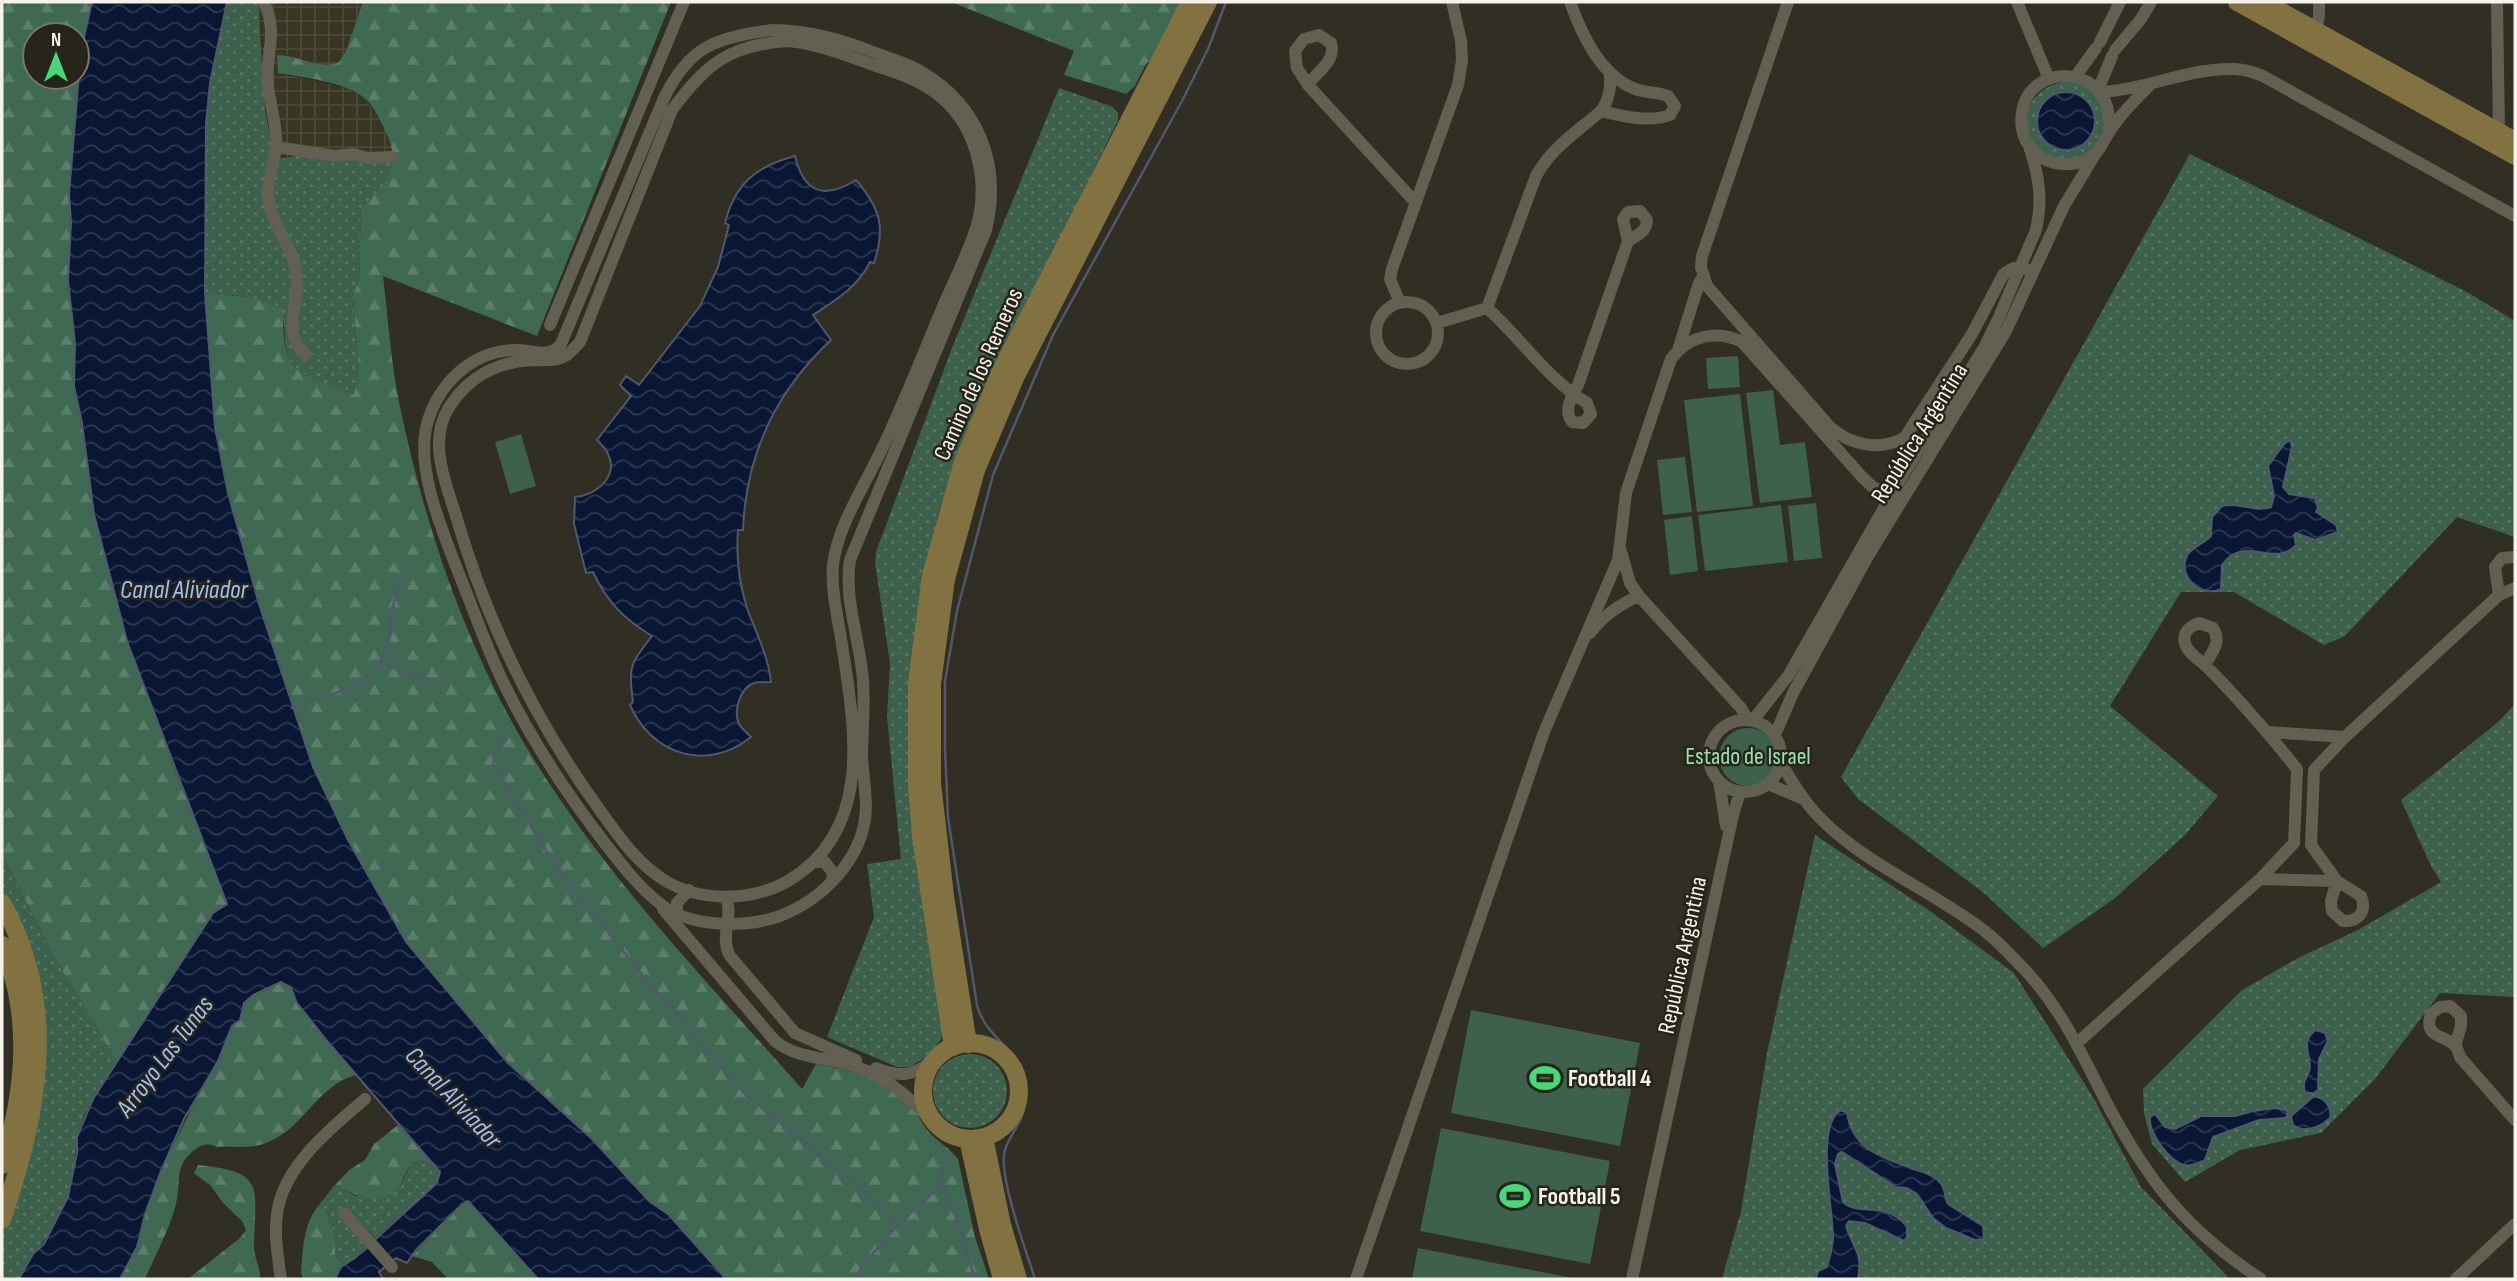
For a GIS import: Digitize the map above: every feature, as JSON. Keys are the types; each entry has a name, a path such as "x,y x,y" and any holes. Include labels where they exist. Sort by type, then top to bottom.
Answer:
{"main road":[{"name":"Camino de los Remeros","path":"960,1045 923,848 916,774 917,683 931,576 962,465 1001,371 1191,2"},
{"name":"Camino de los Remeros","path":"960,1045 932,783 932,684 946,579 976,470 1014,377 1208,2"},
{"path":"2237,2 2515,156"},
{"path":"2264,2 2515,141"},
{"path":"2,903 28,967 38,1017 39,1044 30,1125 2,1220"},
{"path":"2,945 16,989 23,1047 16,1116 2,1165"},
{"path":"960,1045 982,1045 994,1049 1004,1057 1017,1080 1017,1106 1011,1118 1003,1128 976,1138 953,1136 942,1130 932,1121 922,1097 927,1071 934,1060 960,1045"},
{"path":"976,1138 988,1228 1002,1279"},
{"path":"976,1138 1018,1279"}],"street":[{"path":"264,2 273,33 268,86 276,147 268,195 271,212 297,272 292,331 297,348 306,355"},
{"path":"550,325 684,2"},
{"path":"1400,303 1390,279 1392,269 1460,78 1461,41 1452,2"},
{"path":"1488,307 1525,202 1545,159 1606,104 1611,81 1609,72 1588,41 1570,2"},
{"path":"1788,2 1702,256 1701,267 1707,286 1830,427 1858,443 1897,442 1905,437 1972,334 2003,275 2010,268 2020,266 2033,272"},
{"path":"2017,2 2049,79"},
{"path":"2099,91 2116,49 2141,19 2151,2"},
{"path":"2316,30 2319,2"},
{"path":"2497,2 2499,131"},
{"path":"2075,77 2101,40 2119,5 2141,19"},
{"path":"676,918 727,925 778,916 817,897 849,860 862,831 866,810 862,760 863,673 850,592 850,560 986,230 991,194 988,158 983,138 969,114 945,87 917,69 865,49 807,32 772,30 736,35 708,46 689,59 675,76 664,98 561,344 556,351 545,353 513,349 487,355 467,365 449,382 438,398 424,438 426,466 446,540 505,685 544,755 587,821 629,873 676,918 780,1045 802,1055 855,1066 877,1075 909,1097 932,1121"},
{"path":"724,40 729,55"},
{"path":"2101,40 2116,49"},
{"path":"814,862 827,846 848,809 853,765 847,677 832,570 837,540 894,425 976,226 982,190 974,145 960,119 945,100 914,79 812,43 788,41 739,49 712,64 700,75 672,110 580,342 566,356 550,361 528,360 496,366 470,381 448,410 442,425 439,458 472,571 508,657 570,769 632,854 663,880 705,895 726,898 782,884 820,860 830,866 832,881"},
{"path":"689,59 700,75"},
{"path":"2099,91 2128,91 2197,74 2236,69 2263,76 2515,216"},
{"path":"1601,111 1625,117 1656,118 1667,117 1675,106 1668,96 1632,87 1609,72"},
{"path":"2108,134 2109,112 2099,91 2083,79 2062,76 2049,79 2028,95 2022,108 2023,134 2029,146 2038,155 2061,164 2074,164 2096,152 2134,101 2150,85"},
{"path":"1308,85 1416,203"},
{"name":"República Argentina","path":"1994,341 2020,266 2036,230 2041,203 2040,182 2029,146"},
{"path":"276,147 335,156 353,154 368,158 391,158"},
{"name":"República Argentina","path":"1751,720 1788,676 1826,620 1909,477 1994,341 2033,272 2064,206 2096,152"},
{"path":"1488,307 1558,383 1573,394 1628,240"},
{"path":"1356,1279 1544,733 1615,568 1626,493 1671,359 1678,350 1703,277"},
{"path":"1409,302 1426,308 1437,323 1438,341 1428,357 1411,365 1392,361 1379,348 1376,329 1384,312 1400,303 1409,302"},
{"path":"1437,323 1488,307"},
{"path":"1678,350 1697,340 1721,334 1742,342 1863,478 1874,488 1892,493"},
{"name":"República Argentina","path":"1776,735 1826,620 1892,493 1909,477"},
{"path":"1619,547 1626,573 1639,596 1751,720"},
{"path":"2499,595 2495,567 2502,558 2515,556"},
{"path":"2260,879 2337,881 2311,845 2314,770 2345,737 2499,595 2515,588"},
{"path":"1580,647 1594,627 1610,612 1639,596"},
{"path":"2077,1043 2260,879 2294,843 2297,769 2268,732 2205,665"},
{"path":"1736,720 1751,720 1767,727 1776,735 1781,762 1774,778 1757,791 1740,792 1724,786 1710,767 1710,744 1716,733 1725,725 1736,720"},
{"path":"2268,732 2345,737"},
{"path":"1781,762 1804,800 1823,821 1989,934 2043,991 2077,1043 2111,1112 2157,1186 2202,1236 2260,1279"},
{"path":"2297,769 2314,770"},
{"name":"República Argentina","path":"1719,781 1724,801 1727,844"},
{"path":"1768,784 1804,800"},
{"name":"República Argentina","path":"1632,1279 1734,808 1740,792"},
{"path":"2294,843 2311,845"},
{"path":"827,846 831,857 841,861 849,860"},
{"path":"676,918 677,903 689,890"},
{"path":"726,898 730,911 725,941 730,956 795,1033 891,1073 904,1075 919,1071 934,1060"},
{"path":"2455,1046 2460,1057 2515,1121"},
{"path":"281,1279 277,1213 283,1194 297,1167 324,1135 365,1099"},
{"path":"345,1214 392,1267"},
{"path":"2456,1279 2515,1224"}],"shaded area":[{"path":"258,2 363,2 346,51 338,63 326,66 286,55 278,73 346,88 364,97 381,121 393,146 395,163 278,159 273,153 265,110"}],"green space":[{"path":"2,2 92,2 88,21 21,21 21,91 78,91 69,194 71,223 68,281 75,342 74,386 107,565 127,641 227,904 213,913 117,1062 54,957 2,854"},
{"path":"227,2 258,2 265,110 273,153 278,159 297,156 395,163 385,185 361,208 359,280 353,295 359,372 355,396 314,380 294,366 287,352 284,324 242,296 205,294 206,124 210,83"},
{"path":"363,2 671,2 537,336 383,276 394,371 409,446 433,534 482,663 524,743 585,835 691,965 802,1089 816,1064 865,1076 887,1086 908,1101 933,1137 958,1159 975,1237 989,1279 726,1279 669,1215 649,1201 591,1138 528,1083 467,1017 406,942 348,840 313,767 292,708 228,493 215,427 205,294 245,297 282,310 285,346 293,365 313,378 354,395 359,372 353,295 359,280 361,208 386,181 390,172 393,163 390,141 375,111 366,100 345,87 278,73 277,55 314,63 338,63 346,51"},
{"path":"951,2 1183,2 1156,55 1146,64 1135,86 1126,94 1064,75 1074,51"},
{"path":"2066,81 2084,86 2093,92 2102,105 2104,121 2101,136 2093,149 2075,159 2052,157 2034,144 2028,133 2027,111 2033,100 2052,85","holes":["2058,94 2081,97 2092,109 2058,149 2044,140 2037,117"]},
{"path":"1059,88 1113,107 1118,113 1118,120 968,428 939,512 923,588 943,1033 940,1041 924,1058 910,1067 897,1067 827,1037 874,917 867,864 901,859 887,717 890,663 875,563 876,552 952,348"},
{"path":"2190,154 2467,292 2515,321 2515,537 2457,517 2345,636 2324,645 2234,592 2181,592 2110,706 2218,796 2185,835 2114,899 2043,948 1984,893 1858,799 1841,777"},
{"path":"1738,356 1740,387 1708,389 1706,358"},
{"path":"1773,390 1780,445 1805,442 1812,497 1760,503 1746,393"},
{"path":"1740,394 1753,506 1697,512 1684,400"},
{"path":"521,434 536,486 510,494 495,442"},
{"path":"1685,457 1692,512 1663,515 1657,460"},
{"path":"1816,503 1822,558 1794,561 1788,506"},
{"path":"1781,505 1788,562 1705,571 1698,515"},
{"path":"1692,516 1698,571 1670,575 1664,520"},
{"path":"2515,704 2515,997 2440,993 2375,1079 2321,1133 2240,1150 2185,1182 2152,1144 2144,1113 2143,1089 2242,990 2300,957 2358,930 2441,882 2401,800 2498,722"},
{"name":"Estado de Israel","path":"1742,728 1754,728 1769,736 1777,751 1777,763 1769,778 1754,786 1742,786 1727,778 1719,763 1719,751 1727,736"},
{"path":"1815,835 1927,909 2014,973 2093,1097 2141,1187 2230,1279 1722,1279 1741,1211 1767,1053"},
{"path":"2,854 54,957 117,1062 83,1118 68,1197 52,1229 19,1279 2,1279 2,1234 19,1189 43,1064 2,897"},
{"path":"281,982 291,988 297,1003 356,1075 331,1088 291,1128 266,1143 242,1147 204,1145 197,1148 181,1168 172,1217 145,1279 120,1279 137,1247 145,1214 161,1171 232,1026 249,998"},
{"name":"Football 4","path":"1471,1010 1640,1043 1620,1146 1451,1113"},
{"path":"963,1054 977,1054 991,1060 1001,1070 1007,1091 1005,1105 991,1122 977,1128 963,1128 949,1122 939,1112 933,1098 933,1084 939,1070 949,1060"},
{"path":"398,1125 432,1163 418,1161 410,1165 393,1193 378,1199 361,1196 335,1185 349,1170 365,1160 374,1144"},
{"name":"Football 5","path":"1441,1128 1610,1161 1590,1264 1420,1231"},
{"path":"418,1161 432,1163 440,1172 437,1183 375,1238 348,1209 367,1246 341,1267 335,1253 336,1239 324,1208 318,1206 335,1185 356,1196 402,1183 410,1165"},
{"path":"198,1165 236,1172 252,1186 255,1196 254,1251 260,1279 188,1279 240,1238 246,1230 242,1221 223,1203 211,1186 194,1173"},
{"path":"468,1201 538,1279 448,1279 432,1262 412,1256"},
{"path":"318,1206 324,1208 336,1239 335,1253 341,1267 335,1279 303,1279 301,1273 303,1246 309,1221"},
{"path":"1418,1248 1578,1279 1412,1279"}],"water":[{"name":"Canal Aliviador","path":"92,2 227,2 210,83 206,124 205,294 215,427 228,493 259,604 313,767 348,840 406,942 508,1063 591,1138 649,1201 669,1215 726,1279 538,1279 468,1201 416,1250 407,1263 396,1258 379,1272 383,1279 335,1279 341,1267 355,1258 437,1183 440,1172 328,1042 297,1003 291,988 281,982 253,995 244,1003 240,1020 232,1026 218,1061 184,1119 145,1214 137,1247 120,1279 19,1279 33,1254 44,1244 68,1197 77,1153 77,1137 93,1099 213,913 227,904 127,641 94,514 82,423 74,386 75,342 68,281 71,223 69,194 78,91 91,91 91,21 88,21"},
{"path":"2066,92 2082,97 2090,105 2095,121 2090,137 2082,145 2066,150 2050,145 2042,137 2037,121 2042,105 2050,97"},
{"path":"795,156 804,178 817,189 834,190 856,180 875,209 880,239 874,263 870,262 853,286 813,315 831,340 811,360 779,403 757,450 745,502 743,530 738,530 737,550 744,599 764,653 771,682 749,686 739,700 737,719 751,737 734,748 699,756 682,753 652,736 639,722 630,705 633,702 632,666 652,636 617,609 593,572 586,573 574,524 575,497 598,489 608,477 611,462 606,450 597,440 631,396 620,385 626,376 639,385 700,306 718,267 729,225 725,223 735,197 759,171"},
{"path":"2290,440 2292,447 2283,487 2289,494 2315,498 2318,508 2316,512 2336,525 2338,532 2315,540 2296,533 2296,545 2278,554 2240,552 2222,565 2221,589 2206,591 2198,588 2187,577 2185,562 2188,554 2211,536 2212,517 2222,506 2259,509 2271,507 2274,496 2268,466"},
{"path":"2316,1030 2325,1033 2328,1041 2319,1059 2318,1090 2305,1093 2304,1084 2310,1066 2307,1042"},
{"path":"2314,1096 2327,1104 2330,1118 2312,1128 2303,1129 2293,1125 2291,1116"},
{"path":"2275,1108 2286,1110 2288,1115 2285,1118 2259,1120 2213,1137 2205,1160 2189,1165 2178,1162 2166,1152 2150,1123 2150,1117 2155,1114 2165,1127 2175,1129 2201,1116 2235,1116"},
{"path":"1841,1110 1847,1113 1850,1126 1862,1144 1880,1156 1928,1174 1938,1181 1944,1188 1948,1204 1983,1226 1984,1239 1975,1240 1946,1228 1933,1218 1917,1194 1907,1188 1896,1187 1842,1152 1838,1154 1835,1164 1843,1202 1857,1208 1891,1214 1907,1227 1907,1237 1904,1241 1865,1223 1849,1221 1846,1226 1859,1262 1858,1279 1816,1279 1818,1271 1827,1267 1833,1243 1827,1170 1828,1133 1833,1119"}],"waterway":[{"path":"1035,1279 1015,1217 1004,1167 1006,1147 1024,1110 1025,1080 1016,1059 987,1026 977,1005 948,818 945,681 957,611 993,475 1053,335 1182,101 1208,49 1226,2"},
{"path":"324,697 361,683 377,669 387,648 391,616 402,573"},
{"path":"384,664 427,680 444,683"},
{"path":"292,708 312,700"},
{"path":"505,731 493,764 560,873 648,982 746,1095 827,1160 899,1224"},
{"path":"944,1162 941,1186 957,1220 975,1279"},
{"path":"854,1279 894,1230 941,1186"}],"place":[{"name":"Football 4","path":"1545,1078"},
{"name":"Football 5","path":"1515,1196"}],"water label":[{"name":"Arroyo Las Tunas","path":"164,1056"}]}
